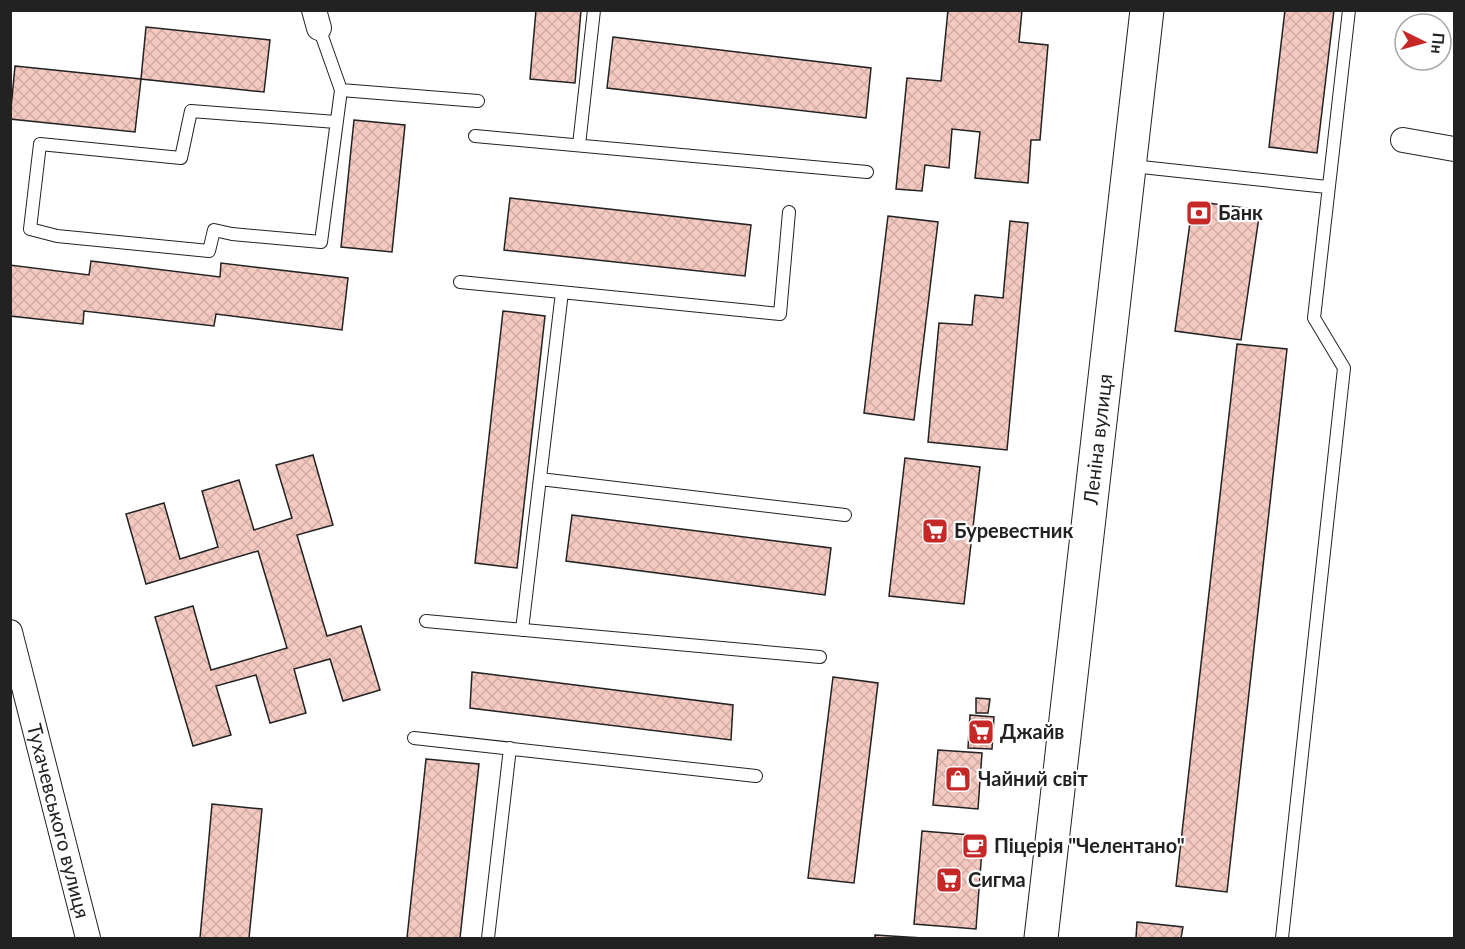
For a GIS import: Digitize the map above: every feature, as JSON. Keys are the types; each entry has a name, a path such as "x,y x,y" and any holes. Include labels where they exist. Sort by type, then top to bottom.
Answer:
{"street":[{"name":"Леніна вулиця","path":"1041,939 1147,10"},
{"path":"1403,140 1455,149"},
{"name":"Тухачевського вулиця","path":"10,632 88,939"}],"lane":[{"path":"579,145 594,10"},
{"path":"1282,939 1344,368 1314,318 1327,187 1349,10"},
{"path":"316,19 340,90 336,122 321,242 232,234 214,230 209,251 57,236 30,229 40,144 181,158 191,111 336,122"},
{"path":"340,90 478,101"},
{"path":"475,136 867,172"},
{"path":"1130,166 1327,187"},
{"path":"460,282 780,314 789,212"},
{"path":"522,630 562,292"},
{"path":"540,479 845,515"},
{"path":"426,621 820,657"},
{"path":"414,738 756,776"},
{"path":"488,939 510,748"}],"building":[{"path":"536,10 581,10 575,83 530,79"},
{"path":"948,10 1022,10 1019,42 1048,45 1040,140 1031,140 1028,183 975,178 980,132 952,129 949,168 925,165 922,191 896,189 907,78 941,81"},
{"path":"1285,10 1334,10 1317,153 1269,147"},
{"path":"146,27 270,40 264,92 141,79"},
{"path":"613,37 871,68 866,118 607,88"},
{"path":"15,66 141,79 135,132 10,119"},
{"path":"354,120 405,125 392,252 341,247"},
{"path":"510,198 751,225 745,276 504,250"},
{"path":"1193,201 1260,210 1241,340 1175,331"},
{"path":"888,216 938,222 914,420 864,413"},
{"path":"1010,221 1028,223 1007,450 928,442 939,323 972,325 975,295 1003,298"},
{"path":"91,261 220,277 221,263 348,278 342,330 216,314 214,326 84,311 83,324 10,316 10,265 89,275"},
{"path":"503,311 545,316 517,568 475,563"},
{"path":"1237,344 1287,349 1227,892 1176,886"},
{"path":"313,455 333,525 297,535 327,636 361,626 380,690 343,701 330,659 294,669 306,713 270,723 256,675 216,686 231,735 193,746 155,617 193,606 211,670 287,648 258,551 146,584 126,514 164,503 180,559 218,547 202,491 239,480 254,530 292,518 276,465"},
{"name":"Буревестник","path":"905,458 980,467 964,604 889,596"},
{"path":"572,515 831,548 825,595 566,561"},
{"path":"472,672 733,705 731,740 470,708"},
{"path":"833,677 878,683 854,883 808,878"},
{"path":"976,698 990,699 988,713 976,713"},
{"name":"Джайв","path":"970,715 994,717 992,749 968,748"},
{"name":"Чайний світ","path":"938,750 982,753 978,809 933,805"},
{"path":"426,759 479,764 460,938 407,938"},
{"path":"212,804 262,809 249,938 200,938"},
{"name":"Сигма","path":"922,831 983,836 976,929 914,924"},
{"path":"1137,922 1183,927 1181,938 1136,938"},
{"path":"875,935 923,938 875,938"}],"place":[{"name":"Банк","path":"1199,213"},
{"name":"Буревестник","path":"935,531"},
{"name":"Джайв","path":"981,732"},
{"name":"Чайний світ","path":"958,779"},
{"name":"Піцерія \"Челентано\"","path":"975,846"},
{"name":"Сигма","path":"949,880"}]}
